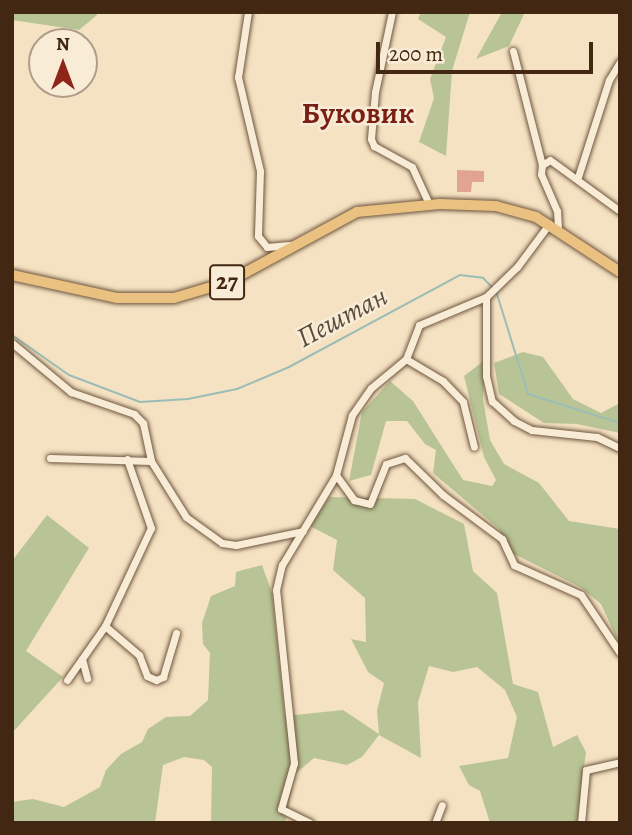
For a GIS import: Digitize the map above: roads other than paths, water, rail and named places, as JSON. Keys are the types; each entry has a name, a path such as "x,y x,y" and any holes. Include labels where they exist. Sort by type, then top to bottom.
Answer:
{"main road":[{"name":"27","path":"12,275 117,298 164,299 218,286 363,210 429,204 496,206 553,226 620,272"}],"street":[{"path":"248,12 238,77 260,171 258,236 267,247 296,245"},
{"path":"392,12 375,92 371,139 374,146 412,167 429,204"},
{"path":"310,823 281,808 294,763 276,590 282,565 336,475 352,415 371,388 406,359 419,325 486,297 506,279 553,226 542,165 513,51"},
{"path":"578,177 609,80 620,62"},
{"path":"542,165 550,160 578,177 620,211"},
{"path":"486,297 485,376 492,401 514,421 532,430 597,438 620,448"},
{"path":"12,343 71,392 134,414 144,423 151,461 186,517 222,543 236,545 303,531"},
{"path":"406,359 443,381 463,402 474,447"},
{"path":"336,475 354,500 370,504 386,464 405,457 443,495 502,539 514,565 581,595 620,653"},
{"path":"50,458 151,461"},
{"path":"67,680 105,626 151,528 127,459"},
{"path":"105,626 139,655 147,676 156,680 163,677 176,633"},
{"path":"82,659 87,678"},
{"path":"581,823 586,770 620,762"},
{"path":"435,823 442,804"}],"waterway":[{"name":"Пештан","path":"12,335 69,375 140,402 188,399 237,389 289,367 460,275 483,278 492,287"},
{"name":"Пештан","path":"496,291 528,394 620,423"}],"district":[{"name":"Буковик","path":"358,113"}]}
